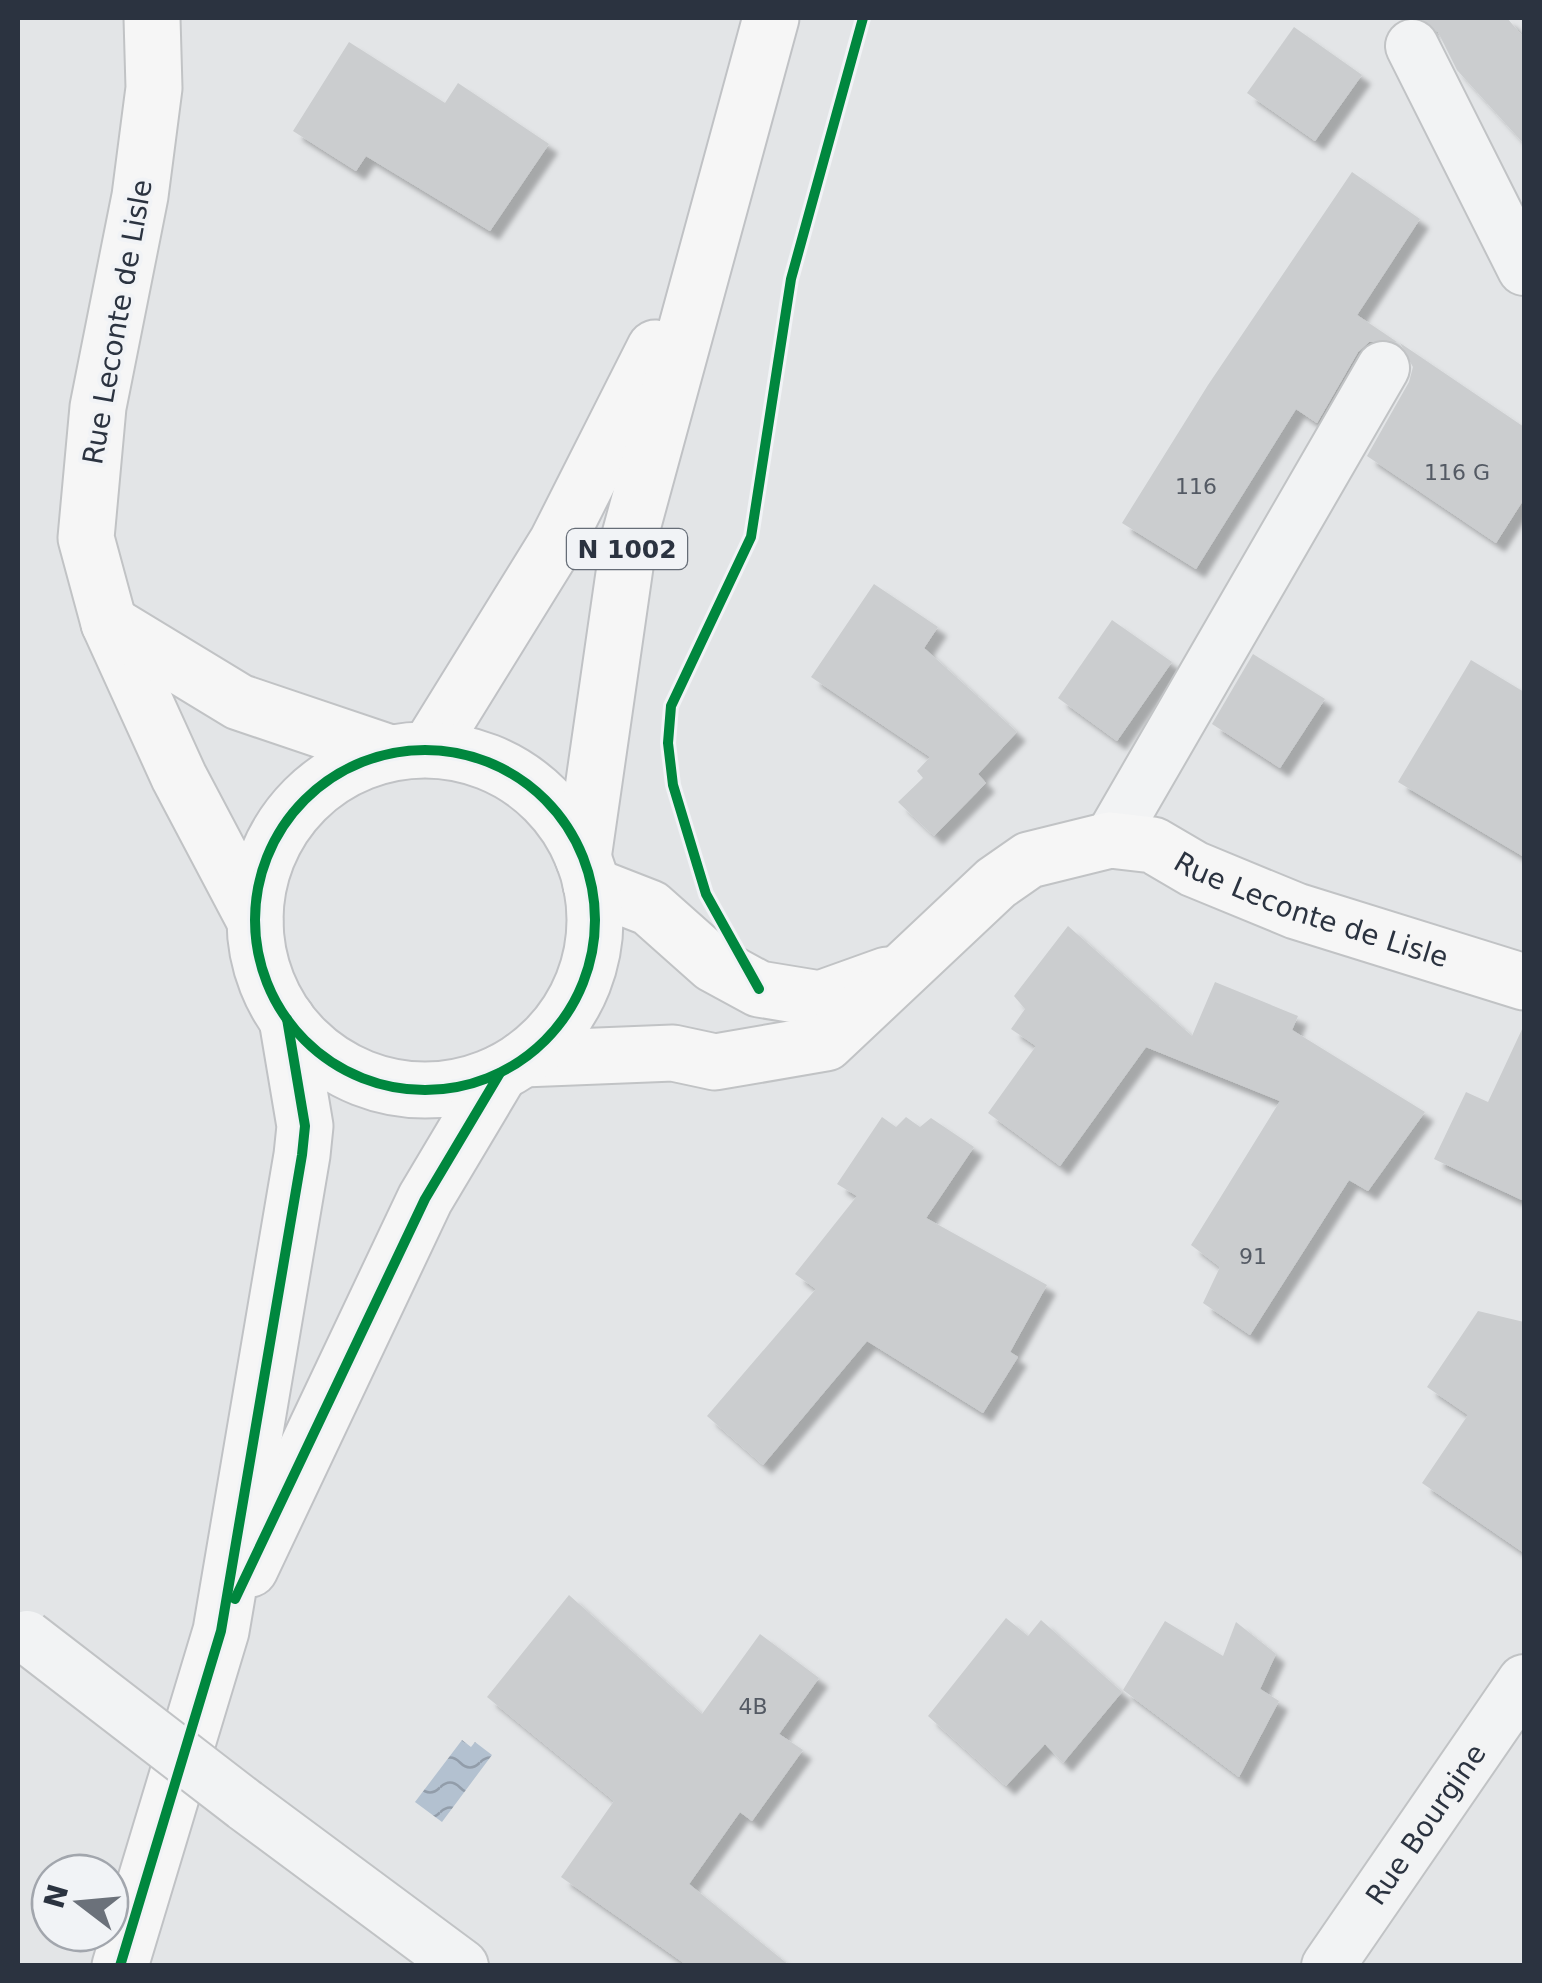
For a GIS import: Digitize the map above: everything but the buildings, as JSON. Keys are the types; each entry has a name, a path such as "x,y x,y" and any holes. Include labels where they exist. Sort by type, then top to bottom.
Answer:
{"main road":[{"name":"Rue Leconte de Lisle","path":"152,18 154,88 140,196 98,407 86,538 109,624 179,777 255,921"},
{"name":"N 1002","path":"587,872 628,538 772,18"},
{"name":"N 1002","path":"409,751 557,542 706,247"},
{"path":"109,624 239,702 409,751 465,754 528,784 554,809 587,872 595,918 583,982 568,1012 512,1066 425,1199 220,1631"},
{"path":"409,751 336,774 292,813 265,864 255,921 270,989 287,1019 336,1065 400,1088 434,1090 512,1066"},
{"name":"Rue Leconte de Lisle","path":"512,1066 673,1054 715,1062 826,1044 996,884 1029,860 1110,840 1153,846 1194,869 1296,911 1524,982"},
{"name":"Rue Leconte de Lisle","path":"587,872 650,908 713,964 760,988 820,999 904,969"},
{"path":"120,1966 220,1631 302,1155 304,1126 287,1019"}],"street":[{"path":"1412,46 1524,269"},
{"path":"1110,840 1383,368"},
{"path":"22,1633 462,1966"},
{"name":"Rue Bourgine","path":"1328,1966 1524,1680"}],"water":[{"path":"462,1740 471,1747 475,1742 492,1755 442,1822 415,1802"}],"cycle path":[{"path":"759,989 706,894 673,785 668,743 671,706 751,537 791,279 863,18"},
{"path":"425,750 490,763 545,800 582,855 595,920 582,985 545,1040 490,1077 425,1090 360,1077 305,1040 268,985 255,920 268,855 305,800 360,763 425,750"},
{"path":"120,1966 221,1631 302,1155 305,1126 287,1019"},
{"path":"235,1599 425,1199 500,1073"}]}
